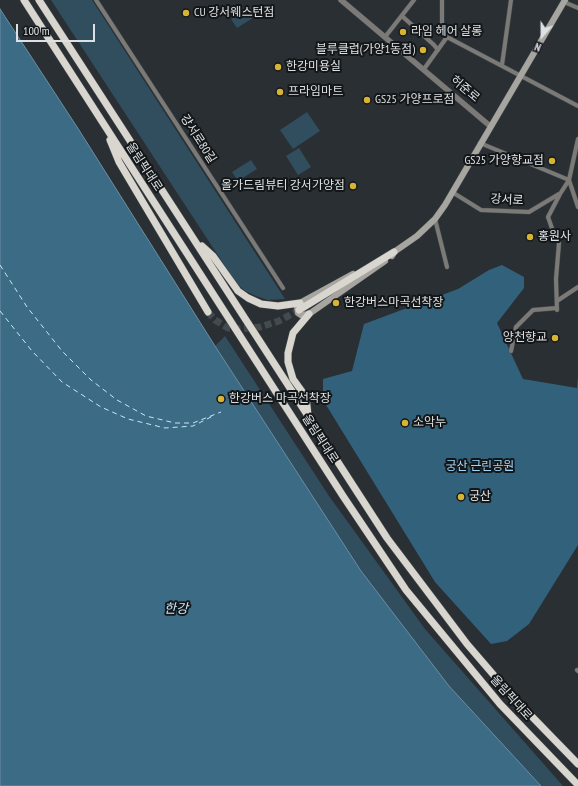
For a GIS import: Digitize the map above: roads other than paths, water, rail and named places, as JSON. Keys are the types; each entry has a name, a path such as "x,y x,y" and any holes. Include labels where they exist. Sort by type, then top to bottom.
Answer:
{"highway":[{"name":"올림픽대로","path":"24,0 343,496 406,590 500,704 578,785"},
{"name":"올림픽대로","path":"39,0 387,538 467,644 510,694 578,764"},
{"path":"104,124 119,162 208,312"},
{"path":"193,238 213,256 238,291 261,304 278,306 299,306 394,252"},
{"path":"308,417 306,397 294,379 288,362 288,353 293,333 309,314"}],"main road":[{"path":"299,306 297,307 298,313 301,315 309,314 392,257 394,252 417,236 435,219 564,1"}],"street":[{"name":"강서로80길","path":"96,0 283,288"},
{"name":"허준로","path":"341,0 490,126"},
{"path":"385,36 414,0"},
{"path":"442,0 442,26 447,37 578,106"},
{"path":"502,65 511,0"},
{"path":"564,1 578,8"},
{"path":"402,16 438,50"},
{"path":"424,69 447,37"},
{"path":"511,351 516,327 533,310 557,309 556,279 559,243 548,217 569,180 578,139"},
{"path":"480,143 569,180 578,204"},
{"name":"강서로","path":"452,192 481,210 529,212 560,194"},
{"path":"435,219 446,267"},
{"path":"557,300 578,288"}],"water":[{"name":"한강","path":"0,9 79,130 215,346 361,571 449,686 541,786 0,786"}],"tunnel":[{"path":"208,312 215,320 228,328 240,329 260,327 279,321 299,310"}],"place":[{"name":"CU 강서웨스턴점","path":"186,13"},
{"name":"라임 헤어 살롱","path":"403,32"},
{"name":"블루클럽(가양1동점)","path":"423,50"},
{"name":"한강미용실","path":"278,67"},
{"name":"프라임마트","path":"280,92"},
{"name":"GS25 가양프로점","path":"367,100"},
{"name":"GS25 가양향교점","path":"552,161"},
{"name":"올가드림뷰티 강서가양점","path":"353,186"},
{"name":"홍원사","path":"530,237"},
{"name":"한강버스마곡선착장","path":"336,303"},
{"name":"양천향교","path":"555,338"},
{"name":"한강버스 마곡선착장","path":"221,399"},
{"name":"소악누","path":"405,423"},
{"name":"궁산","path":"461,497"}],"park label":[{"name":"궁산 근린공원","path":"480,467"}]}
